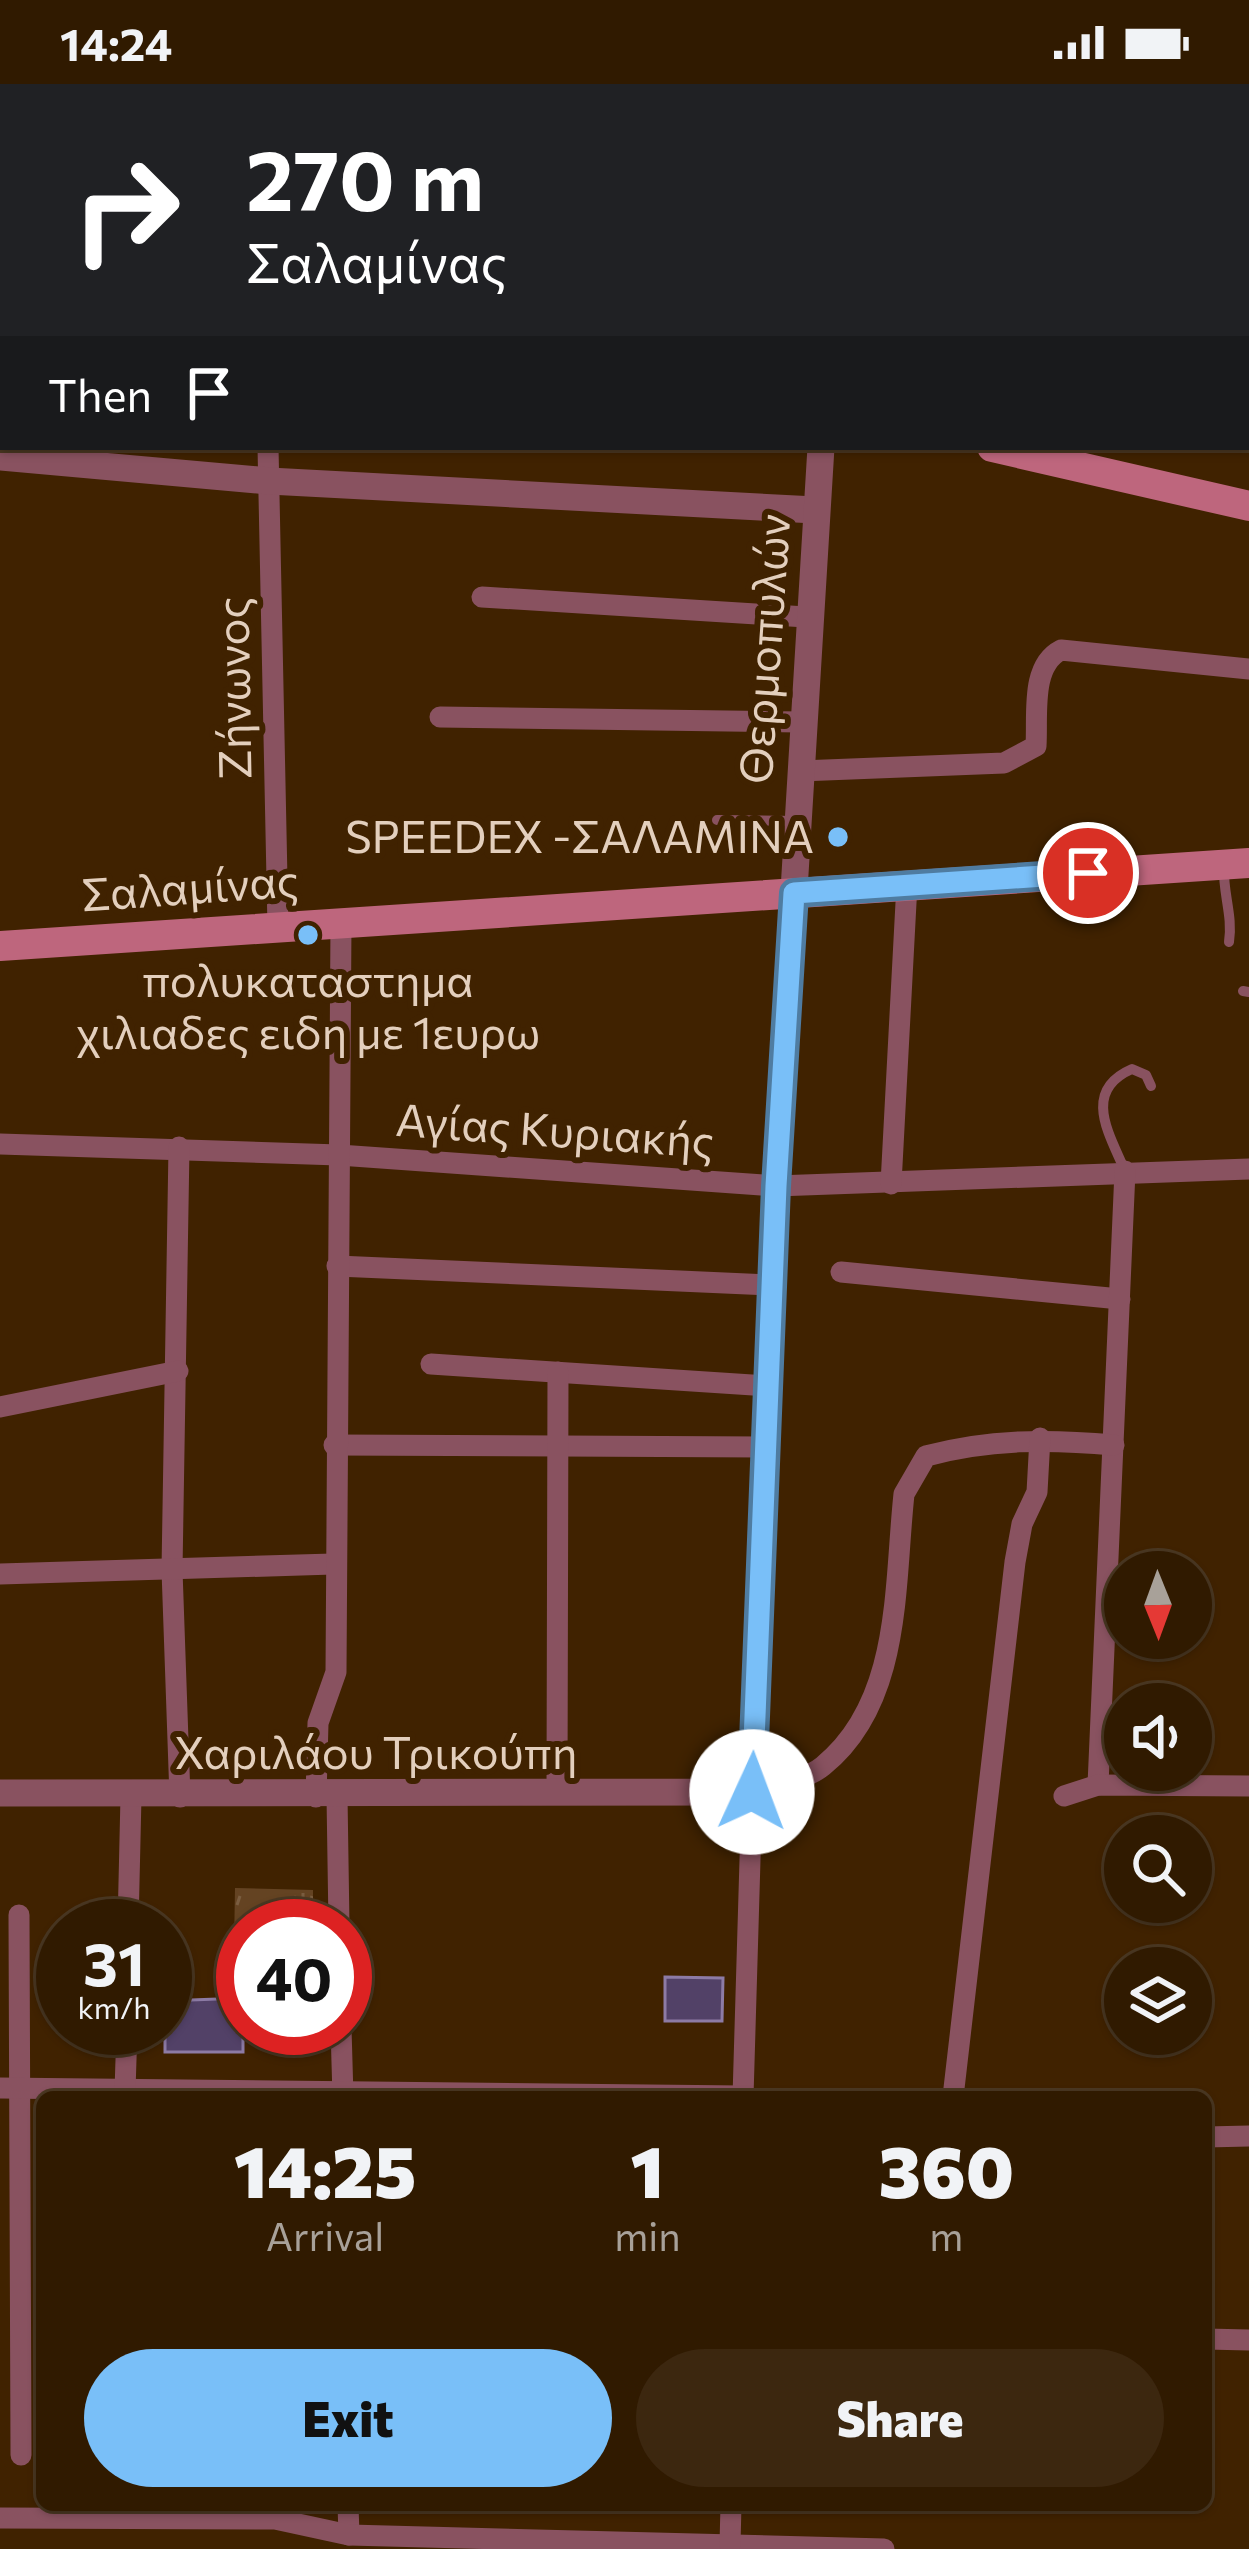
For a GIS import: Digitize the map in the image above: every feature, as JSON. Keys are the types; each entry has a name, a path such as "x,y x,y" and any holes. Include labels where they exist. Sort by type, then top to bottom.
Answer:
{"main road":[{"path":"1005,450 1249,506"},
{"name":"Σαλαμίνας","path":"0,946 1236,864"}],"street":[{"name":"Ζήνωνος","path":"268,450 278,928"},
{"name":"Θερμοπυλών","path":"752,1792 776,1186 806,617 821,450"},
{"path":"0,457 269,481 815,510"},
{"path":"482,596 806,617"},
{"path":"800,771 1004,764 1024,757 1036,746 1040,671 1047,657 1061,650 1249,669"},
{"path":"440,717 802,722"},
{"path":"891,1184 907,884"},
{"path":"336,1899 318,1723 336,1672 333,1564 341,923"},
{"name":"Αγίας Κυριακής","path":"0,1144 339,1155 776,1186 1249,1169"},
{"path":"179,1147 172,1570 180,1797"},
{"path":"1099,1785 1125,1172"},
{"path":"337,1266 772,1285"},
{"path":"841,1272 1120,1299"},
{"path":"431,1364 768,1386"},
{"path":"0,1407 178,1371"},
{"path":"557,1794 558,1372"},
{"path":"743,2091 752,1792 820,1769 862,1724 888,1653 904,1494 926,1456 1040,1438 1114,1445"},
{"path":"954,2091 1015,1562 1022,1524 1037,1492 1040,1438"},
{"path":"334,1445 767,1447"},
{"path":"0,1574 333,1564"},
{"path":"1064,1796 1099,1785 1249,1786"},
{"name":"Χαριλάου Τρικούπη","path":"0,1793 326,1797 752,1792"},
{"path":"129,1899 131,1796"},
{"path":"20,1915 9,2088 9,2214 31,2325 21,2455"},
{"path":"9,2088 125,2091 126,2055"},
{"path":"342,2055 343,2091"},
{"path":"1212,2137 1249,2136"},
{"path":"1212,2339 1249,2340"},
{"path":"349,2511 349,2535"},
{"path":"730,2545 731,2511"},
{"path":"0,2518 275,2519 385,2542 884,2549"}],"lane":[{"path":"717,820 795,821"},
{"path":"1229,941 1232,920 1223,893 1236,864"},
{"path":"1125,1172 1105,1134 1101,1112 1106,1092 1114,1076 1132,1069 1146,1075 1151,1086"}],"green space":[{"path":"235,1888 313,1890 313,1899 235,1899"}],"building":[{"path":"665,1977 723,1978 722,2021 665,2021"},
{"path":"216,1999 216,2052 192,2052 192,2000"}],"place":[{"name":"SPEEDEX -ΣΑΛΑΜΙΝΑ","path":"838,837"},
{"name":"πολυκαταστημα χιλιαδες ειδη με 1ευρω","path":"308,935"}],"route":[{"path":"752,1792 776,1186 794,893 1088,873"}]}
